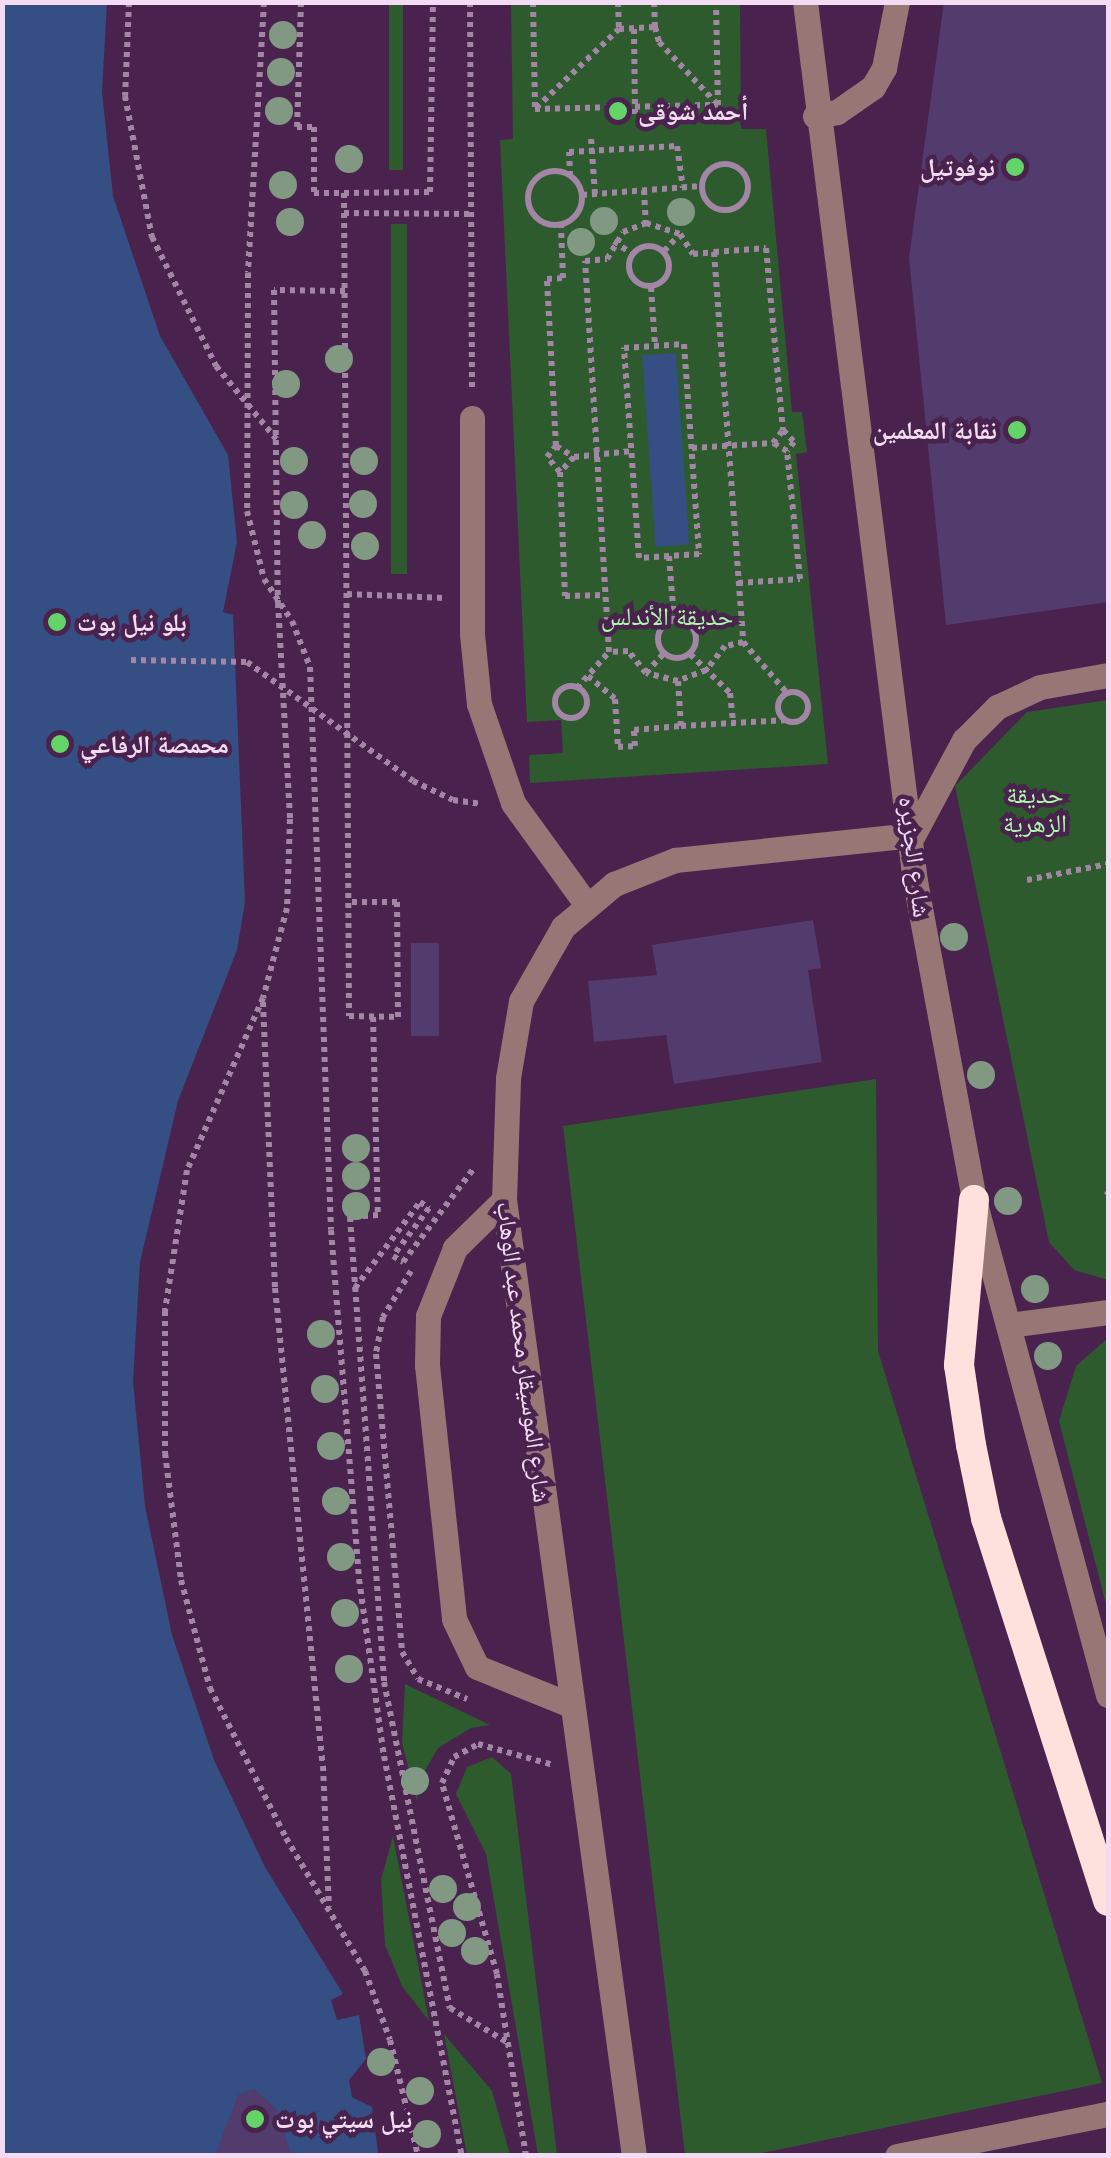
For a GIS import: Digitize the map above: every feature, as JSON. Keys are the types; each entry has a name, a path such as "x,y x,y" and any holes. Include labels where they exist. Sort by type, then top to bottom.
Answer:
{"highway":[{"path":"974,1200 959,1366 971,1445 986,1518 1108,1900"}],"street":[{"name":"شارع الجزيره","path":"805,2 816,116 912,835 974,1200 1108,1695"},
{"path":"816,116 837,112 873,87 884,68 898,2"},
{"path":"472,418 474,669 487,738 512,803 586,904"},
{"path":"912,835 964,740 997,707 1040,686 1108,675"},
{"name":"شارع الموسيقار محمد عبد الوهاب","path":"634,2156 568,1704 504,1200 503,1132 521,1001 546,950 586,904 614,884 675,860 912,835"},
{"path":"504,1200 455,1248 428,1316 427,1365 454,1619 477,1667 568,1704"},
{"path":"1008,1325 1108,1312"},
{"path":"897,2156 1108,2114"}],"path":[{"path":"129,2 125,96 138,191 176,296 244,404 277,440"},
{"path":"264,2 244,404 249,532 278,603 302,641 312,694 330,1230 361,1596 384,1756 462,2156"},
{"path":"301,2 297,127 314,127 314,192 344,193 430,192 433,2"},
{"path":"470,2 472,418"},
{"path":"533,2 536,109"},
{"path":"618,2 619,29"},
{"path":"654,2 659,42 718,105"},
{"path":"716,2 718,105"},
{"path":"536,109 619,29 655,28"},
{"path":"634,29 635,112"},
{"path":"536,109 635,112 718,105"},
{"path":"590,108 590,118"},
{"path":"636,138 636,148"},
{"path":"591,139 594,194"},
{"path":"561,225 577,214 582,195 570,176 569,152 680,148 682,188"},
{"path":"582,195 701,186 722,163 743,170 748,180 743,202 722,210 712,206 701,186"},
{"path":"561,225 532,214 528,193 540,176 570,176"},
{"path":"644,190 646,223"},
{"path":"344,193 348,1016 398,1017 397,902 348,902"},
{"path":"344,212 470,214"},
{"path":"578,688 587,703 584,711 560,714 555,707 560,690 578,688 608,652 585,260 606,259 614,241 646,223 680,234 692,254 766,248 782,430 773,443"},
{"path":"560,472 548,464 556,446 547,279 563,278 561,225"},
{"path":"614,241 632,254 634,280 650,286 666,278 664,252 680,234"},
{"path":"632,254 651,246 664,252"},
{"path":"588,676 615,699 618,747 635,746 634,730 804,718 808,702 787,693 742,642 714,252"},
{"path":"650,286 655,346"},
{"path":"345,291 274,290 278,603 290,864 281,938 263,998 202,1126 179,1204 165,1311 164,1454 182,1580 210,1688 380,2005 418,2156"},
{"path":"684,344 692,448 699,554 639,558 624,348 684,344"},
{"path":"738,583 800,579 787,451 794,442 782,430"},
{"path":"692,448 773,443 787,451"},
{"path":"556,446 574,456 632,451"},
{"path":"574,456 560,472 564,596 605,594"},
{"path":"664,654 657,638 674,620 670,556"},
{"path":"347,594 450,599"},
{"path":"674,620 692,627 696,646 690,654"},
{"path":"608,652 628,651 646,673 678,681 706,670 725,646 742,642"},
{"path":"646,673 664,654 690,654 730,693 733,723"},
{"path":"132,660 247,662 413,781 453,800 512,803"},
{"path":"678,681 681,726"},
{"path":"787,693 778,707 788,720"},
{"path":"1027,880 1108,864"},
{"path":"263,998 277,1307 323,1766 329,1908"},
{"path":"373,1016 378,1215 350,1217 384,1682 450,2008 510,2044"},
{"path":"355,1288 420,1202 428,1208 393,1256 402,1262 503,1132"},
{"path":"526,2156 510,2044 486,1932 442,1783 454,1757 492,1743 578,1774"}],"green space":[{"path":"389,3 403,3 403,170 389,170"},
{"name":"حديقة الأندلس","path":"511,3 740,3 741,129 766,129 792,412 802,412 807,452 796,454 828,764 530,783 529,755 563,753 561,720 527,722 500,140 513,139"},
{"path":"391,224 407,224 407,574 391,574"},
{"name":"حديقة الزهرية","path":"1108,700 1108,1280 1074,1270 1049,1242 955,786 1027,712"},
{"path":"876,1079 878,1351 1102,2083 752,2155 685,2155 563,1126"},
{"path":"1108,1338 1108,1612 1059,1421 1076,1366"},
{"path":"405,1684 490,1725 471,1728 438,1748 419,1781 417,1801 402,1743"},
{"path":"492,1757 511,1774 557,2155 538,2155 486,1854 456,1794 467,1767"},
{"path":"393,1836 429,2021 402,1986 385,1945 381,1880"},
{"path":"444,2034 492,2091 510,2155 467,2155"}],"water":[{"path":"107,2 102,92 113,196 160,336 228,455 237,542 223,612 233,615 245,902 237,950 178,1101 140,1262 133,1381 145,1506 172,1635 214,1760 265,1867 343,1994 331,2000 337,2020 359,2015 366,2059 349,2080 352,2097 372,2107 378,2152 373,2156 3,2156 2,3"},
{"path":"676,353 689,545 655,547 642,355"}],"building":[{"name":"نقابة المعلمين","path":"944,2 1108,2 1108,602 946,625 909,258"},
{"path":"813,920 821,968 808,970 822,1062 674,1084 666,1035 594,1042 588,981 657,975 652,945"},
{"path":"411,943 439,943 439,1036 411,1036"},
{"name":"نيل سيتي بوت","path":"254,2089 276,2108 292,2156 215,2156 238,2095"}],"place":[{"name":"أحمد شوقى","path":"618,111"},
{"name":"نوفوتيل","path":"1015,167"},
{"name":"نقابة المعلمين","path":"1017,430"},
{"name":"بلو نيل بوت","path":"57,622"},
{"name":"محمصة الرفاعي","path":"60,744"},
{"name":"نيل سيتي بوت","path":"255,2119"}]}
